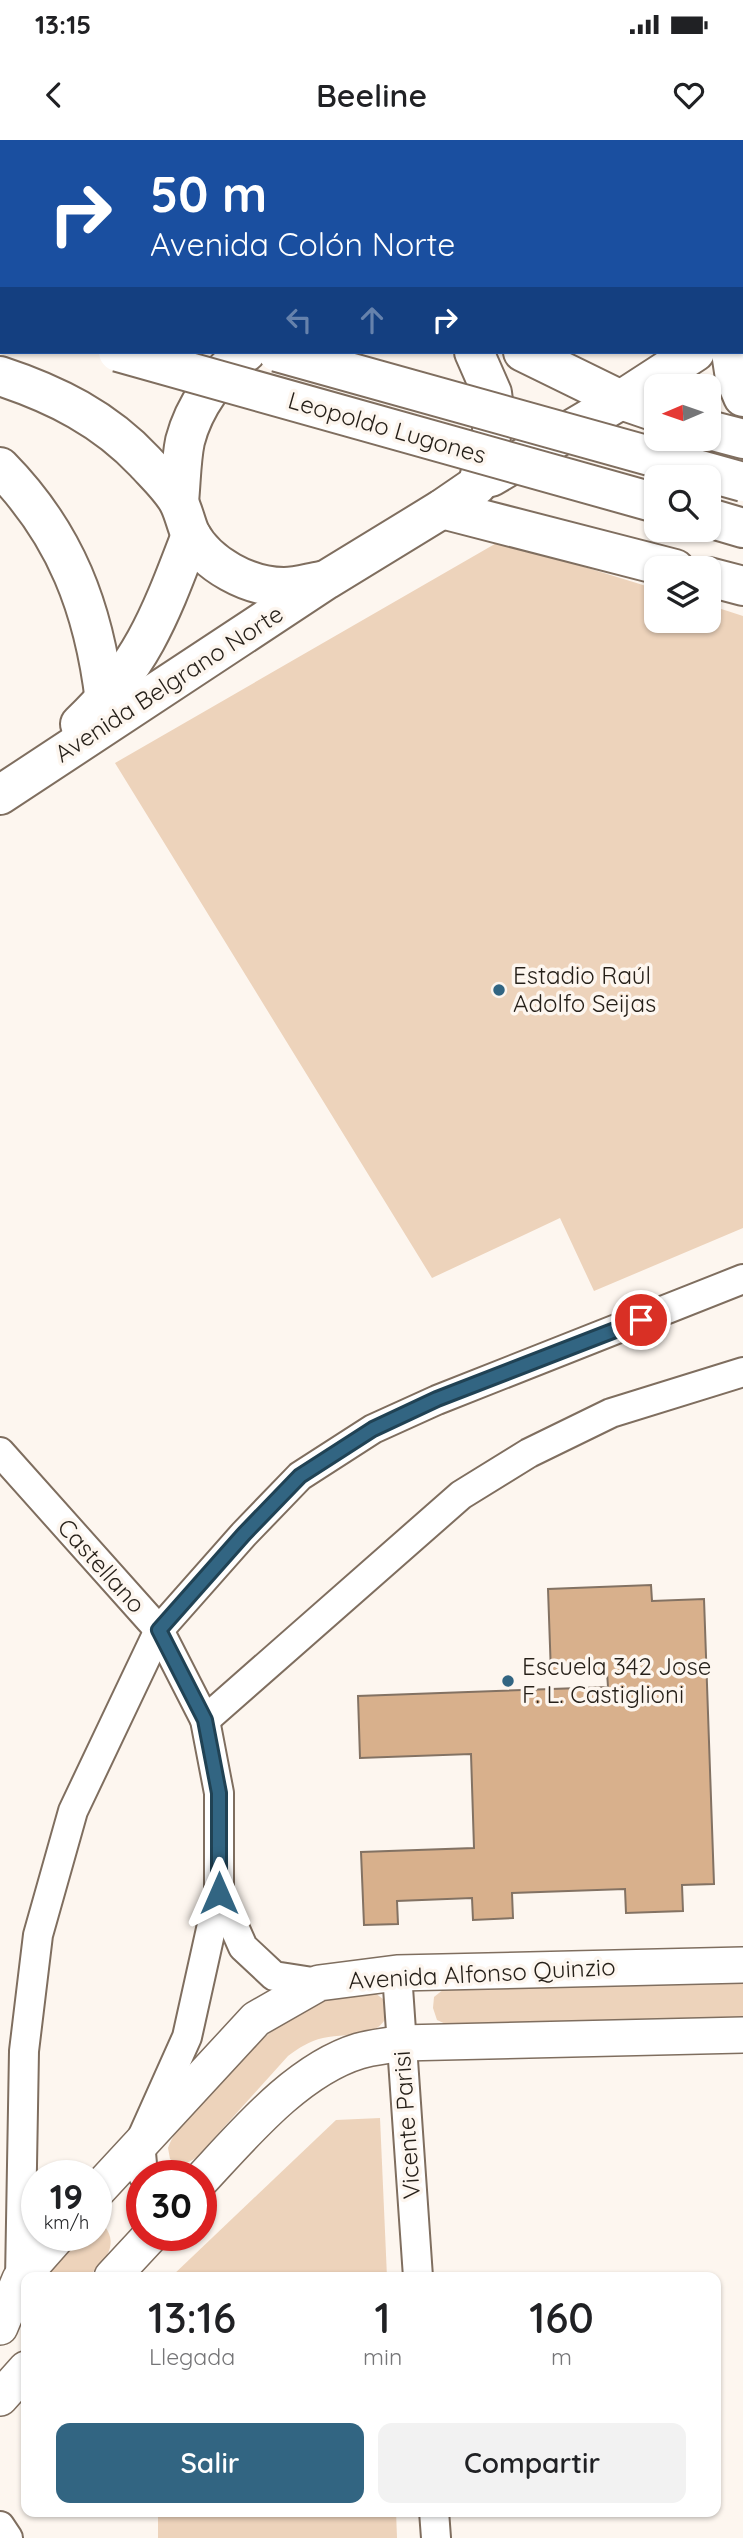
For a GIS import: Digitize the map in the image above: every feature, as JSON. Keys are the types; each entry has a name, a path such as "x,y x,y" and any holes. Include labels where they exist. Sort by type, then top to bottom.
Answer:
{"main road":[{"name":"Leopoldo Lugones","path":"125,354 644,500"},
{"name":"Avenida Belgrano Norte","path":"6,791 105,701 130,670 145,644 164,604 185,518 185,441 201,404 227,366 243,354"},
{"name":"Leopoldo Lugones","path":"284,354 743,482"},
{"path":"475,354 492,393 495,416 477,485"},
{"path":"527,354 639,406"},
{"path":"477,485 639,406 693,354"},
{"path":"731,354 735,378 743,397"},
{"path":"0,376 40,389 82,411 117,436 145,462 215,563 247,580 283,587 326,580"},
{"path":"721,433 743,439"},
{"path":"0,467 21,488 58,542 77,582 91,621 100,659 105,701"},
{"name":"Avenida Belgrano Norte","path":"6,791 326,580 477,485"},
{"path":"442,509 644,561"},
{"path":"721,522 743,528"},
{"path":"721,581 743,586"}],"street":[{"path":"0,2327 20,2279 24,2050 38,1935 73,1811 159,1630 244,1534 300,1476 373,1429 437,1399 743,1279"},
{"path":"205,1720 461,1495 529,1453 611,1413 743,1372"},
{"name":"Castellano","path":"0,1452 159,1630 205,1720 219,1793 219,1893 187,2037 142,2159"},
{"name":"Castellano","path":"219,1893 243,1947 274,1976 319,1983"},
{"name":"Avenida Alfonso Quinzio","path":"112,2181 142,2159 256,2019 319,1983 397,1973 743,1965"},
{"name":"Vicente Parisi","path":"397,1973 418,2272"},
{"path":"217,2164 290,2090 332,2062 359,2051 401,2043 743,2035"},
{"path":"26,2272 45,2251"},
{"path":"117,2272 136,2251"},
{"path":"0,2398 21,2375"},
{"path":"435,2517 436,2538"},
{"path":"0,2526 8,2538"}],"shaded area":[{"name":"Estadio Raúl Adolfo Seijas","path":"500,541 644,585 644,633 721,633 721,609 743,616 743,1228 594,1291 560,1218 432,1278 115,763"},
{"path":"743,1976 743,2019 450,2026 437,2020 433,2008 434,1997 444,1989"},
{"path":"375,1993 389,2008 380,2026 372,2030 318,2039 288,2056 197,2157 192,2160 170,2159 168,2148 181,2125 246,2056 270,2033 297,2013 319,2002"},
{"path":"380,2118 387,2272 176,2272 198,2251 217,2251 217,2233 336,2120"},
{"path":"62,2251 109,2251 93,2272 40,2272"},
{"path":"158,2517 396,2517 397,2538 158,2538"}],"building":[{"path":"651,1585 652,1601 704,1599 714,1884 682,1885 683,1911 626,1913 625,1889 512,1893 513,1918 473,1920 472,1898 397,1901 398,1924 364,1925 361,1852 474,1848 471,1754 360,1758 358,1696 608,1687 607,1672 551,1674 548,1589"}],"place":[{"name":"Estadio Raúl Adolfo Seijas","path":"499,990"},
{"name":"Escuela 342 Jose F. L. Castiglioni","path":"508,1681"}],"route":[{"path":"219,1893 219,1793 205,1720 159,1630 244,1534 300,1476 373,1429 437,1399 641,1320"}]}
